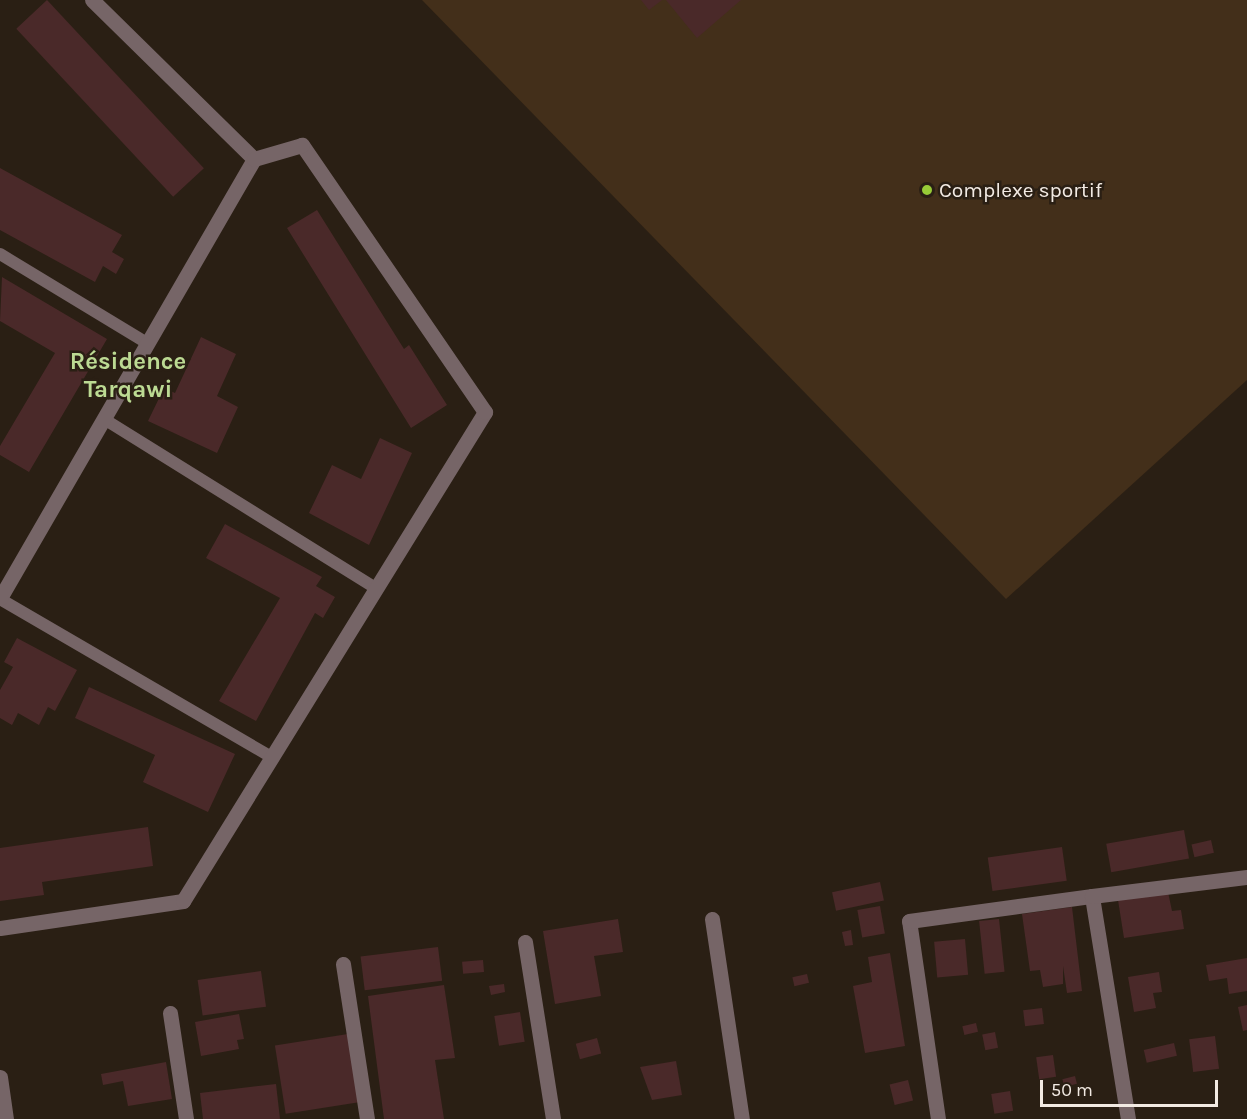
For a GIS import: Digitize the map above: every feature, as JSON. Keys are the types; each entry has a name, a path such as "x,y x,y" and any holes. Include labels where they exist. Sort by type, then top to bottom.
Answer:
{"street":[{"path":"92,0 254,159"},
{"path":"0,598 254,159 302,146 485,412 183,901 0,928"},
{"path":"938,1119 909,921 1247,877"},
{"path":"1092,896 1128,1119"},
{"path":"712,919 742,1119"},
{"path":"525,942 553,1119"},
{"path":"343,964 367,1119"},
{"path":"170,1013 186,1119"},
{"path":"0,1077 6,1119"}],"lane":[{"path":"0,254 147,344"},
{"path":"104,419 376,588"},
{"path":"0,598 272,757"}],"shaded area":[{"name":"Complexe sportif","path":"422,0 1247,0 1247,380 1006,599"}],"building":[{"path":"47,0 204,168 173,197 16,29"},
{"path":"641,0 662,0 649,10"},
{"path":"666,0 741,0 697,38"},
{"path":"0,168 122,235 112,252 124,259 116,274 103,266 95,282 0,230"},
{"path":"317,210 404,349 409,345 447,405 411,428 287,228"},
{"path":"2,277 107,339 29,472 0,455 0,446 55,353 0,321"},
{"path":"201,337 236,354 217,396 238,407 217,453 148,421 164,388 175,393"},
{"path":"380,438 412,453 369,545 309,513 332,465 361,479"},
{"path":"225,524 322,577 316,586 335,597 323,618 315,613 256,721 219,701 280,598 206,558"},
{"path":"17,638 77,670 55,711 48,707 39,725 18,713 12,725 0,718 0,690 13,667 4,662"},
{"path":"89,687 235,754 208,812 143,782 155,755 75,718"},
{"path":"148,827 153,866 42,882 44,895 0,901 0,848"},
{"path":"1184,830 1189,859 1111,872 1106,844"},
{"path":"1211,840 1214,853 1194,857 1192,844"},
{"path":"1062,847 1067,881 992,891 988,857"},
{"path":"880,882 884,901 836,911 832,892"},
{"path":"1168,892 1172,911 1181,910 1184,929 1124,938 1118,900"},
{"path":"880,906 885,934 862,938 857,910"},
{"path":"1072,907 1082,991 1067,993 1063,966 1063,984 1043,987 1040,970 1030,971 1022,914"},
{"path":"618,919 623,952 594,956 601,996 555,1004 543,931"},
{"path":"999,919 1005,972 985,974 979,921"},
{"path":"851,930 853,945 845,946 842,932"},
{"path":"965,939 968,975 937,978 934,942"},
{"path":"438,947 442,981 365,990 361,957"},
{"path":"890,953 905,1046 865,1053 853,986 872,982 868,957"},
{"path":"1247,958 1247,991 1229,994 1227,978 1209,981 1206,965"},
{"path":"483,960 484,972 463,974 462,962"},
{"path":"261,971 266,1007 203,1016 198,980"},
{"path":"1159,972 1162,992 1153,993 1156,1008 1134,1012 1128,977"},
{"path":"807,974 809,983 794,986 792,977"},
{"path":"504,984 505,992 491,995 489,986"},
{"path":"444,985 455,1058 435,1060 444,1119 384,1119 368,996"},
{"path":"1247,1005 1247,1030 1243,1031 1238,1007"},
{"path":"1042,1008 1044,1024 1025,1026 1023,1010"},
{"path":"520,1012 525,1042 499,1046 494,1016"},
{"path":"239,1014 244,1039 237,1040 239,1049 201,1056 195,1022"},
{"path":"976,1023 978,1032 964,1035 962,1026"},
{"path":"995,1032 998,1048 985,1050 982,1034"},
{"path":"348,1034 359,1102 286,1114 275,1046"},
{"path":"1215,1036 1219,1069 1193,1072 1189,1039"},
{"path":"597,1038 601,1053 580,1059 576,1044"},
{"path":"1174,1043 1177,1056 1147,1063 1144,1050"},
{"path":"1053,1055 1056,1077 1039,1079 1036,1057"},
{"path":"676,1061 682,1095 652,1100 640,1067"},
{"path":"166,1062 172,1099 128,1106 123,1081 103,1085 101,1074"},
{"path":"1075,1076 1077,1084 1064,1087 1062,1079"},
{"path":"908,1080 913,1100 895,1105 890,1085"},
{"path":"276,1084 280,1119 203,1119 200,1093"},
{"path":"1010,1091 1013,1111 994,1114 991,1094"}],"place":[{"name":"Complexe sportif","path":"927,190"}],"district":[{"name":"Résidence Tarqawi","path":"128,376"}]}
